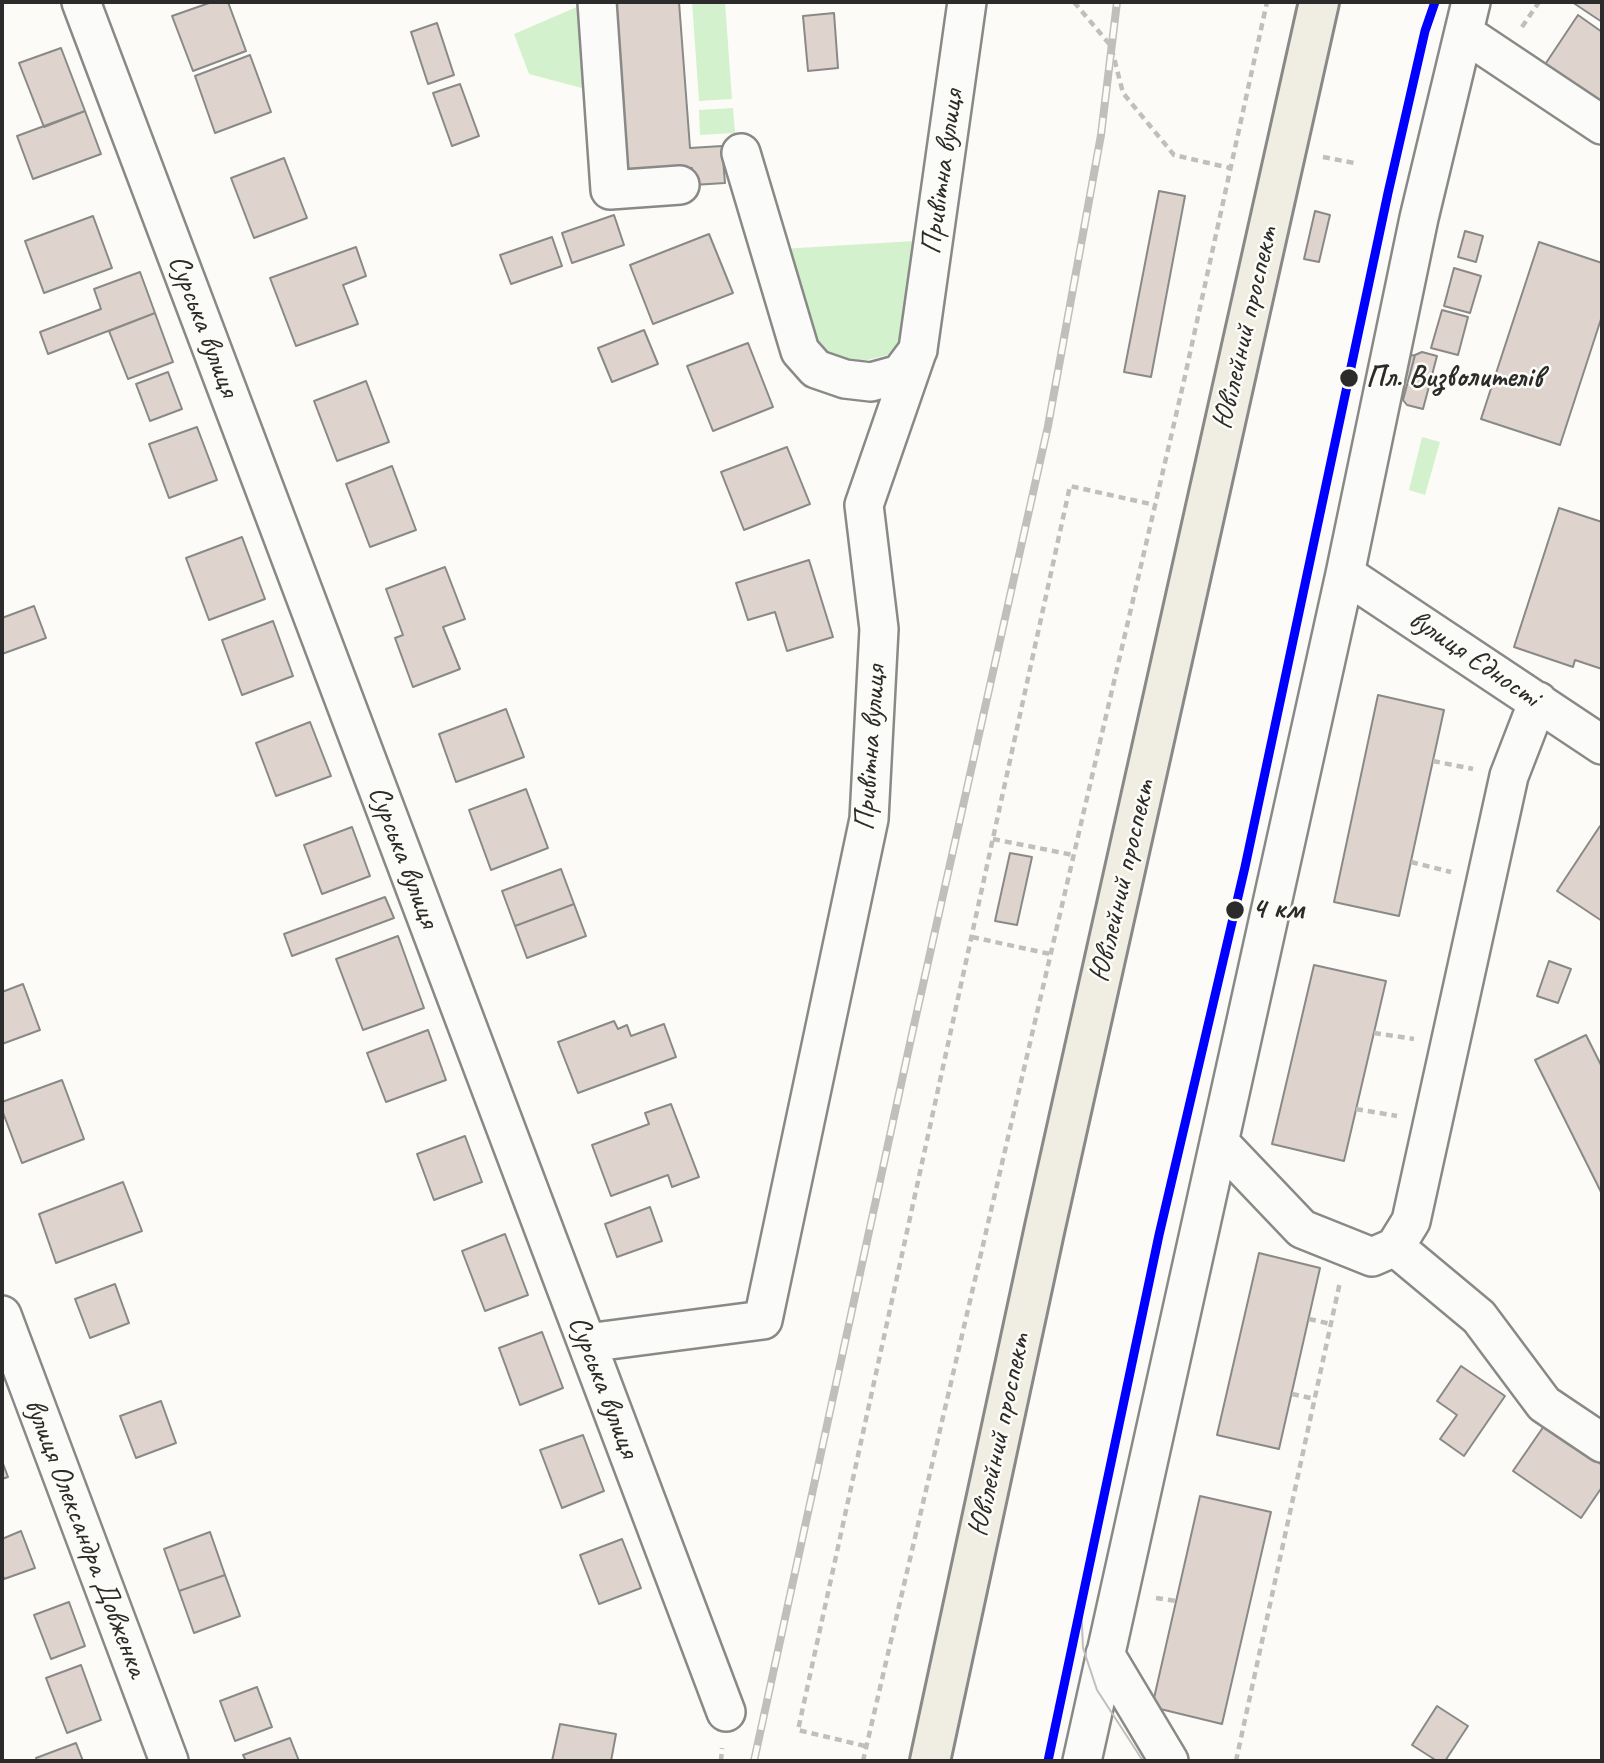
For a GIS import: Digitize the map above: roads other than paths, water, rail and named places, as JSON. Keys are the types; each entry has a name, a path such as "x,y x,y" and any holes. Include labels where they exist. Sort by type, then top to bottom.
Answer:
{"main road":[{"name":"Ювілейний проспект","path":"930,1761 1048,1213 1319,2"}],"street":[{"name":"Сурська вулиця","path":"80,2 726,1712"},
{"path":"597,2 610,190 680,185"},
{"name":"Привітна вулиця","path":"587,1343 763,1320 869,819 879,629 864,505 918,349 967,2"},
{"path":"1082,1761 1345,573 1419,218 1468,17 1602,125"},
{"path":"741,153 800,351 816,369 845,379 871,382 900,374 918,349"},
{"name":"вулиця Єдності","path":"1345,573 1602,745"},
{"path":"1219,1142 1302,1229 1372,1257 1395,1247 1411,1221 1509,776 1538,701"},
{"path":"1395,1247 1479,1317 1544,1404 1602,1443"},
{"name":"вулиця Олександра Довженка","path":"2,1315 169,1761"},
{"path":"1105,1654 1169,1761"}],"tram line":[{"path":"1081,1603 1083,1648 1097,1690 1143,1761"}],"railway":[{"path":"754,1761 1048,426 1101,135 1117,2"}],"place":[{"name":"Пл. Визволителів","path":"1349,378"},
{"name":"4 км","path":"1235,910"}]}
